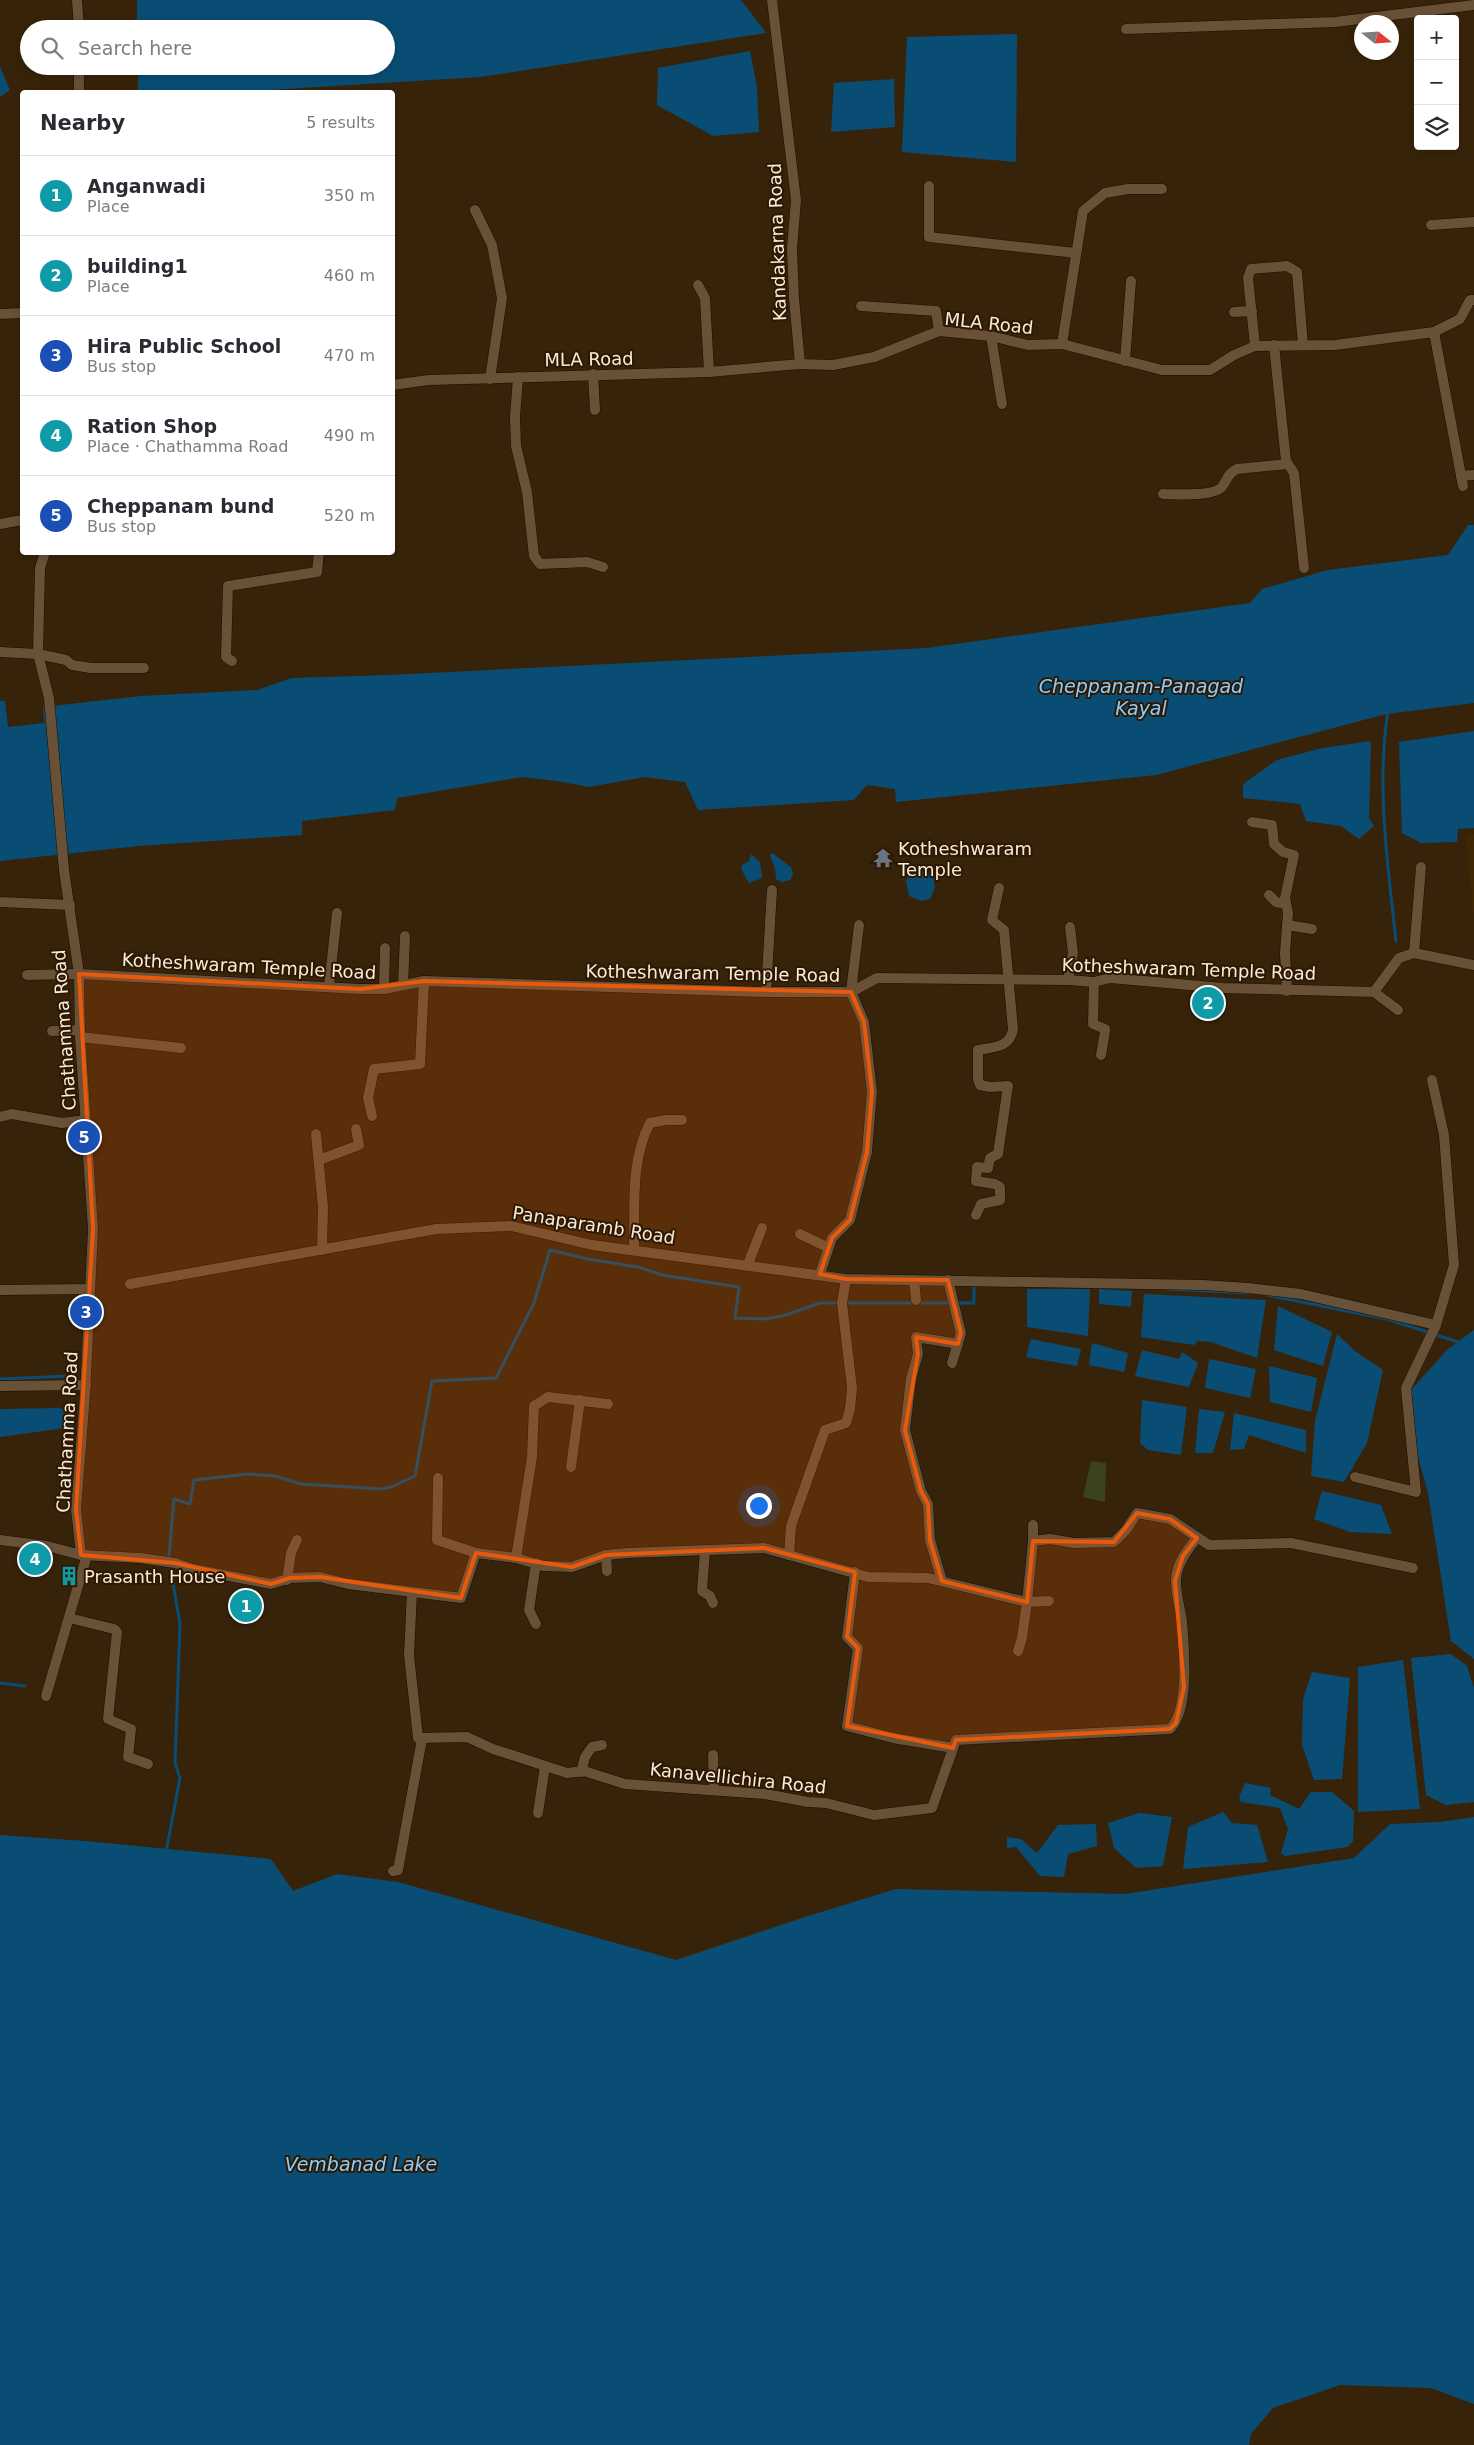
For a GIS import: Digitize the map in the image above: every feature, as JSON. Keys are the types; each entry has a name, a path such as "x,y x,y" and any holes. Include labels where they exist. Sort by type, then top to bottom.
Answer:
{"street":[{"path":"77,0 78,20"},
{"name":"Kandakarna Road","path":"772,0 796,200 792,250 800,364"},
{"path":"1126,29 1335,22 1474,5"},
{"path":"79,75 79,90"},
{"path":"929,186 929,237 1076,253"},
{"path":"1062,344 1084,211 1105,193 1128,189 1162,190"},
{"path":"475,210 492,245 502,298 490,379"},
{"path":"1431,225 1474,222"},
{"path":"1255,346 1248,278 1251,269 1287,266 1297,272 1303,345"},
{"path":"1125,361 1131,281"},
{"path":"698,285 705,298 709,372"},
{"name":"MLA Road","path":"395,385 429,380 709,372 800,364 833,365 874,357 939,331 992,336 1028,345 1062,344 1162,370 1210,370 1234,355 1255,346 1343,344 1434,332 1460,319 1470,300 1474,300"},
{"path":"861,306 936,311 939,331"},
{"path":"1234,312 1252,311"},
{"path":"0,314 20,313"},
{"path":"1434,332 1462,481 1474,475"},
{"path":"992,336 1002,404"},
{"path":"1274,345 1286,461 1294,473 1304,568"},
{"path":"593,374 595,410"},
{"path":"518,377 515,417 516,446 527,492 534,556 540,564 587,562 603,566"},
{"path":"1163,494 1212,493 1221,488 1229,473 1236,469 1288,464"},
{"path":"0,524 20,520"},
{"name":"Chathamma Road","path":"43,555 40,568 38,654 49,698 64,870 79,974 80,1033 94,1229 86,1385 76,1509 84,1555"},
{"path":"232,661 226,657 228,586 318,572 319,555"},
{"path":"0,652 38,654 66,660 72,665 91,668 144,668"},
{"path":"1252,822 1272,825 1274,844 1283,852 1294,855 1285,898 1287,990"},
{"path":"1414,954 1422,867"},
{"path":"976,1215 981,1204 1000,1200 1000,1187 995,1184 976,1181 977,1167 988,1168 990,1158 998,1154 1008,1086 990,1087 980,1085 978,1078 978,1050 1006,1044 1012,1038 1013,1018 1004,930 992,920 999,888"},
{"path":"766,992 772,890"},
{"path":"1269,895 1276,902 1286,904"},
{"path":"0,902 70,905"},
{"path":"329,986 337,913"},
{"path":"1287,925 1312,929"},
{"path":"820,1274 832,1238 850,1220 868,1143 872,1090 868,1051 864,1022 851,992 859,926"},
{"path":"1068,980 1073,953 1070,927"},
{"path":"403,985 405,936"},
{"path":"384,989 386,948"},
{"path":"1398,1010 1374,992 1399,958 1414,954 1474,965"},
{"name":"Kotheshwaram Temple Road","path":"27,975 79,974 384,989 424,981 766,992 851,992 877,978 1068,980 1094,982 1110,978 1223,988 1374,992"},
{"path":"372,1116 368,1098 374,1068 420,1064 424,981"},
{"path":"1094,982 1092,1024 1105,1028 1101,1055"},
{"path":"52,1031 80,1033 181,1048"},
{"path":"1355,1478 1416,1492 1406,1388 1436,1325 1454,1265 1444,1135 1432,1080"},
{"path":"0,1117 12,1114 62,1123 86,1120"},
{"path":"634,1250 638,1158 643,1137 650,1123 682,1120"},
{"path":"319,1160 359,1145 356,1129"},
{"path":"316,1134 323,1207 322,1250"},
{"name":"Panaparamb Road","path":"130,1284 436,1230 511,1226 592,1245 748,1264 846,1279 1203,1284 1301,1294 1436,1325"},
{"path":"748,1264 762,1228"},
{"path":"800,1234 828,1247"},
{"path":"789,1555 791,1526 825,1430 846,1423 850,1409 852,1388 842,1303 846,1279"},
{"path":"914,1280 916,1300"},
{"path":"948,1280 961,1333 952,1363"},
{"path":"0,1290 90,1289"},
{"path":"942,1581 930,1540 928,1504 921,1491 905,1430 911,1379 918,1354 916,1337 958,1344"},
{"path":"0,1386 86,1385"},
{"path":"516,1558 532,1457 534,1406 548,1398 608,1404"},
{"path":"571,1467 580,1400"},
{"path":"438,1478 437,1540 476,1553 516,1558 543,1566 572,1567 606,1555 764,1548 868,1577 928,1578 1027,1602 1049,1601"},
{"path":"1033,1541 1050,1538 1074,1543 1114,1542 1126,1530 1137,1513 1170,1519 1210,1545 1291,1543 1413,1568"},
{"path":"1018,1651 1022,1638 1027,1602 1033,1525"},
{"path":"855,1572 847,1636 858,1648 848,1726 892,1738 953,1748 956,1740 1170,1729 1176,1723 1184,1687 1182,1620 1175,1581 1183,1556 1197,1538"},
{"path":"0,1540 47,1546 84,1555 140,1558 175,1563 192,1569 271,1584 287,1580 320,1577 348,1584 461,1598 476,1553"},
{"path":"287,1580 291,1553 297,1540"},
{"path":"706,1550 702,1591 710,1596 713,1604"},
{"path":"46,1696 69,1618 84,1555"},
{"path":"606,1555 607,1571"},
{"path":"536,1563 529,1610 536,1624"},
{"path":"392,1871 398,1870 422,1739 418,1738 409,1655 412,1592"},
{"path":"69,1618 114,1629 117,1632 108,1718 130,1729 128,1757 148,1764"},
{"name":"Kanavellichira Road","path":"422,1739 467,1738 493,1749 567,1774 581,1772 625,1784 714,1789 826,1803 874,1815 932,1808 953,1748"},
{"path":"581,1772 585,1757 592,1747 602,1745"},
{"path":"714,1755 714,1789"},
{"path":"538,1812 545,1766"}],"highlighted area":[{"path":"79,974 360,989 424,981 851,992 864,1022 872,1091 867,1152 850,1220 832,1238 820,1274 846,1279 948,1280 961,1333 958,1344 916,1337 918,1354 905,1430 921,1491 928,1504 930,1540 942,1581 1027,1602 1033,1541 1114,1542 1137,1513 1170,1519 1186,1529 1197,1538 1183,1556 1175,1581 1184,1687 1176,1723 1170,1729 956,1740 953,1748 847,1726 858,1648 847,1637 855,1572 764,1548 606,1555 572,1567 476,1553 461,1598 320,1577 290,1578 271,1584 175,1563 81,1555 76,1509 93,1229"}],"shaded area":[{"path":"1465,834 1474,834 1474,918"}],"green space":[{"path":"1091,1461 1106,1463 1105,1502 1083,1497"}],"water":[{"path":"137,0 741,0 766,33 480,77 271,90 138,90 138,75 395,75 395,20 137,20"},
{"path":"1017,34 1016,162 902,152 907,37"},
{"path":"750,51 757,87 759,132 713,136 657,105 658,68"},
{"path":"0,67 10,90 0,97"},
{"path":"894,79 895,127 831,132 834,83"},
{"name":"Cheppanam-Panagad Kayal","path":"1468,525 1474,525 1474,703 1386,714 1156,775 896,802 895,789 867,785 854,800 698,810 685,782 644,777 589,787 522,777 397,798 395,810 302,821 302,835 138,846 0,861 0,701 5,701 8,727 44,723 43,707 141,696 257,690 292,678 389,675 927,648 1250,603 1262,589 1328,570 1448,555"},
{"path":"1474,731 1474,828 1458,829 1457,842 1421,843 1402,833 1399,742"},
{"path":"1371,741 1369,818 1374,826 1359,839 1341,826 1306,821 1300,804 1243,798 1243,784 1277,760 1322,748"},
{"path":"772,853 791,867 793,874 790,880 782,882 776,879 775,868 770,856"},
{"path":"751,854 760,862 762,878 749,883 741,869 742,865 749,861"},
{"path":"921,869 933,875 935,887 930,899 922,901 909,896 906,881 910,874"},
{"path":"1027,1289 1090,1289 1088,1336 1027,1327"},
{"path":"1099,1289 1132,1291 1131,1307 1099,1304"},
{"path":"1144,1294 1266,1300 1257,1358 1211,1342 1197,1341 1194,1345 1141,1337"},
{"path":"1278,1306 1332,1332 1323,1366 1274,1350"},
{"path":"1474,1330 1474,1659 1451,1641 1428,1493 1415,1446 1411,1390 1448,1349"},
{"path":"1337,1334 1355,1351 1383,1370 1367,1443 1344,1482 1311,1476 1315,1421"},
{"path":"1031,1339 1081,1349 1077,1366 1026,1357"},
{"path":"1092,1343 1128,1353 1124,1372 1089,1365"},
{"path":"1142,1350 1179,1359 1182,1352 1198,1363 1189,1387 1135,1376"},
{"path":"1209,1359 1256,1369 1250,1398 1205,1388"},
{"path":"1269,1366 1317,1378 1311,1412 1270,1402"},
{"path":"1142,1400 1187,1407 1181,1455 1148,1450 1140,1443"},
{"path":"59,1408 73,1412 72,1427 0,1437 0,1409"},
{"path":"1199,1409 1225,1412 1213,1453 1195,1453"},
{"path":"1234,1413 1306,1430 1306,1453 1249,1435 1244,1449 1230,1450"},
{"path":"1322,1491 1381,1505 1392,1534 1350,1532 1314,1519"},
{"path":"1451,1654 1467,1666 1474,1688 1474,1802 1446,1805 1426,1795 1411,1658"},
{"path":"1403,1660 1420,1809 1358,1812 1358,1667"},
{"path":"1312,1672 1350,1678 1342,1779 1314,1780 1302,1745 1303,1699"},
{"path":"1245,1783 1271,1788 1270,1795 1299,1809 1311,1792 1332,1792 1354,1811 1353,1841 1348,1847 1285,1856 1281,1853 1288,1829 1280,1808 1241,1802 1239,1797"},
{"path":"1223,1812 1232,1823 1257,1825 1268,1862 1183,1869 1188,1827"},
{"path":"1139,1813 1172,1817 1163,1866 1136,1868 1114,1848 1108,1823"},
{"name":"Vembanad Lake","path":"1474,1817 1474,2404 1431,2388 1340,2385 1273,2408 1251,2434 1249,2445 0,2445 0,1835 85,1841 271,1859 293,1891 337,1874 398,1882 676,1960 896,1889 1125,1894 1354,1858 1390,1824 1440,1822"},
{"path":"1096,1824 1097,1846 1068,1854 1064,1877 1040,1876 1016,1847 1007,1848 1007,1837 1021,1839 1037,1853 1058,1825"}],"waterway":[{"path":"1388,711 1383,768 1384,826 1396,941"},
{"path":"169,1556 174,1499 190,1504 194,1480 248,1474 275,1476 301,1484 382,1489 415,1476 432,1381 496,1378 534,1303 550,1250 588,1259 638,1267 662,1275 739,1287 735,1318 764,1319 783,1316 820,1303 951,1303"},
{"path":"957,1303 974,1303 974,1284"},
{"path":"1167,1289 1249,1293"},
{"path":"1267,1295 1387,1319 1458,1342"},
{"path":"0,1379 70,1376"},
{"path":"166,1852 180,1778 175,1763 180,1624 170,1566"},
{"path":"0,1683 25,1686"}],"place":[{"name":"Kotheshwaram Temple","path":"883,858"},
{"name":"building1","path":"1208,1003"},
{"name":"Cheppanam bund","path":"84,1137"},
{"name":"Hira Public School","path":"86,1312"},
{"name":"Ration Shop","path":"35,1559"},
{"name":"Prasanth House","path":"69,1576"},
{"name":"Anganwadi","path":"246,1606"}]}
